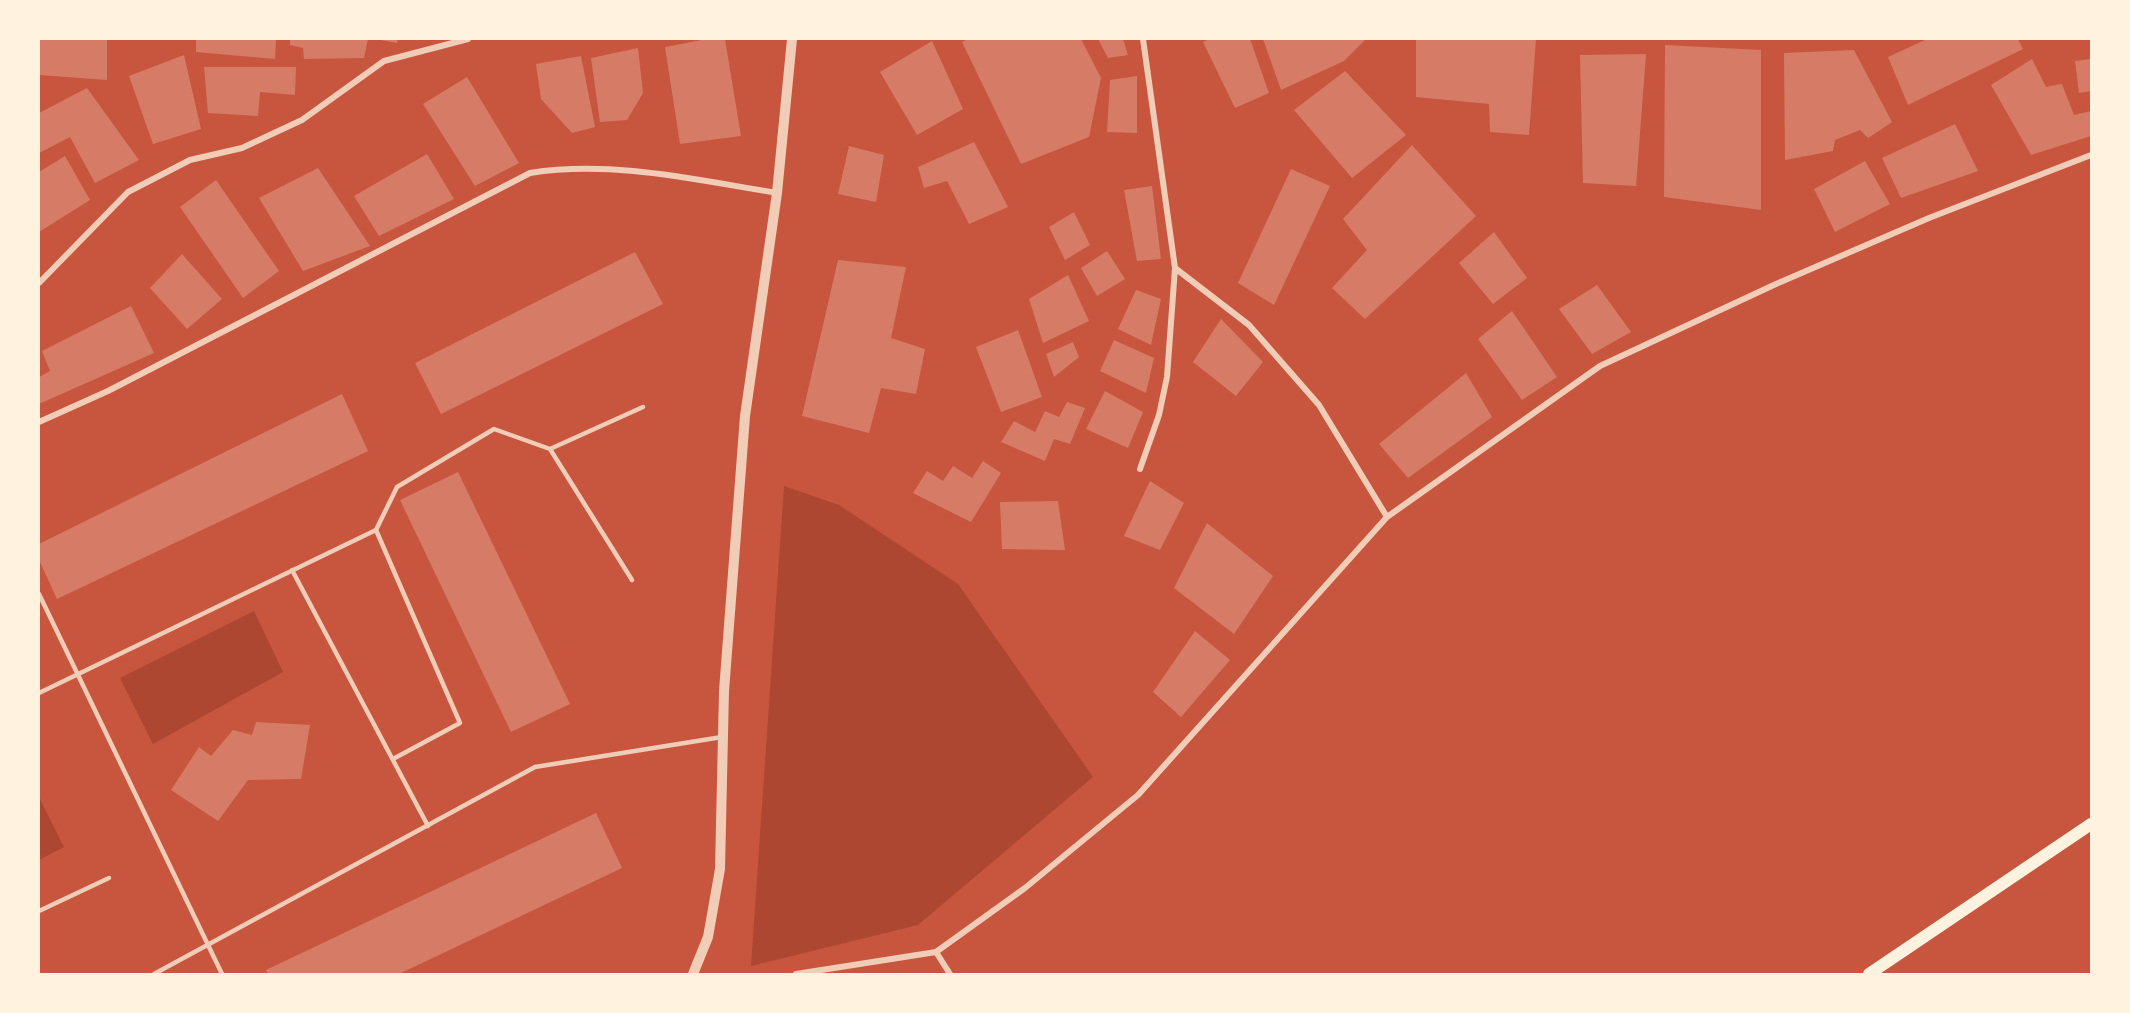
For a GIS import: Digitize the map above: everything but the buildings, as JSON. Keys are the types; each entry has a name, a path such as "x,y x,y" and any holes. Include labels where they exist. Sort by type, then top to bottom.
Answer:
{"main road":[{"path":"1869,974 2091,824"}],"street":[{"path":"39,283 128,192 190,160 242,148 302,120 384,61 468,39"},
{"path":"693,974 708,937 720,869 722,737 745,416 777,193 792,39"},
{"path":"1140,469 1159,415 1167,377 1175,268 1143,39"},
{"path":"796,974 936,952 1025,888 1138,795 1387,517 1600,366 1786,279 1929,218 2091,155"},
{"path":"39,422 118,386 530,173 559,168 616,168 777,193"},
{"path":"1175,268 1249,325 1319,405 1387,517"},
{"path":"936,952 950,974"}],"lane":[{"path":"550,448 643,407"},
{"path":"39,693 376,530 396,487 494,429 550,448 632,580"},
{"path":"376,530 459,723 393,759"},
{"path":"292,570 428,826"},
{"path":"39,594 222,974"},
{"path":"154,974 535,767 722,737"},
{"path":"39,910 109,878"}],"shaded area":[{"path":"784,486 839,505 958,584 1093,777 918,925 751,966"},
{"path":"254,611 283,672 153,744 120,678"},
{"path":"39,797 64,847 39,860"}]}
